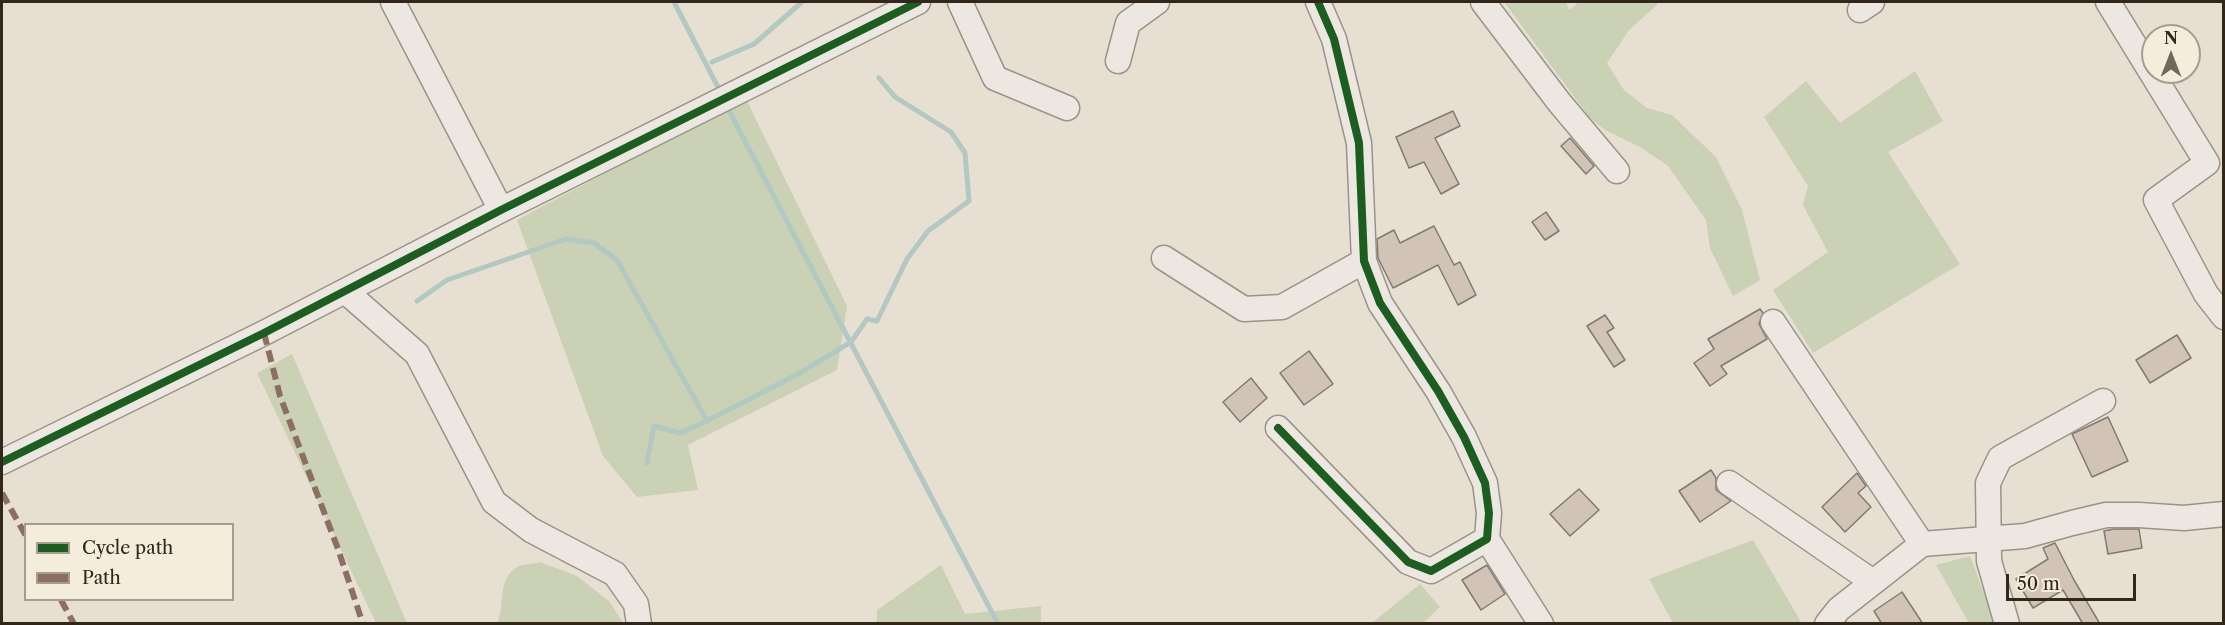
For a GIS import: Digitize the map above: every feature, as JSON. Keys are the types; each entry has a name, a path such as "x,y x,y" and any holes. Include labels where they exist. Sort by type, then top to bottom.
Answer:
{"street":[{"path":"393,2 501,210"},
{"path":"2,462 918,2"},
{"path":"960,2 995,78 1067,108"},
{"path":"1118,61 1128,23 1157,2"},
{"path":"1318,2 1334,39 1359,143 1364,261 1380,303 1438,391 1464,437 1485,483 1490,513 1487,539 1541,624"},
{"path":"1483,2 1559,102 1617,171"},
{"path":"2108,2 2207,163 2156,200 2206,294 2223,317"},
{"path":"1164,258 1244,309 1282,307 1364,261"},
{"path":"345,291 417,354 494,502 531,530 615,574 636,604 639,624"},
{"path":"1773,322 1922,544"},
{"path":"2007,624 1989,561 1988,483 2000,458 2103,401"},
{"path":"1278,428 1408,562 1431,571 1487,539"},
{"path":"1729,483 1873,582"},
{"path":"1827,624 1839,609 1922,544 2025,536 2106,515 2184,518 2223,514"}],"green space":[{"path":"1504,2 1566,2 1569,10 1579,2 1658,2 1629,30 1607,63 1624,90 1647,108 1672,115 1716,157 1742,210 1760,280 1733,296 1710,248 1706,220 1668,166 1640,147 1605,130 1590,118"},
{"path":"1915,71 1943,121 1888,152 1960,264 1813,353 1773,290 1828,252 1803,205 1808,186 1764,117 1806,81 1840,123"},
{"path":"746,99 847,306 837,370 688,445 698,490 637,497 603,456 517,220"},
{"path":"292,354 407,623 376,623 257,373"},
{"path":"1753,540 1801,622 1673,623 1649,579"},
{"path":"1970,556 1995,623 1969,623 1936,565"},
{"path":"540,562 577,576 610,602 623,623 497,623 504,586 510,572 519,566"},
{"path":"941,565 965,614 1041,606 1041,623 877,623 877,610"},
{"path":"1420,584 1440,607 1423,623 1372,623"}],"building":[{"path":"1453,111 1460,126 1435,138 1459,184 1441,194 1424,162 1409,168 1396,137"},
{"path":"1570,138 1594,166 1586,174 1561,146"},
{"path":"1546,212 1559,231 1545,240 1532,222"},
{"path":"1434,226 1454,265 1460,262 1476,295 1458,305 1438,265 1393,288 1378,258 1377,239 1394,230 1400,243"},
{"path":"1760,309 1763,313 1759,324 1767,339 1721,366 1727,374 1710,386 1694,363 1714,349 1708,339"},
{"path":"1605,315 1614,328 1607,332 1625,360 1614,367 1587,326"},
{"path":"2177,335 2191,358 2150,383 2136,360"},
{"path":"1309,351 1333,384 1304,405 1280,373"},
{"path":"1251,378 1267,398 1240,422 1223,402"},
{"path":"2108,417 2128,461 2092,477 2072,434"},
{"path":"1711,470 1716,478 1716,490 1731,501 1700,522 1679,491"},
{"path":"1857,473 1866,486 1858,493 1871,507 1845,532 1822,507"},
{"path":"1579,489 1599,510 1570,536 1550,514"},
{"path":"2139,529 2142,548 2108,554 2104,531"},
{"path":"2055,543 2100,624 2083,624 2063,590 2033,608 2016,579 2048,559 2043,548"},
{"path":"1487,565 1505,594 1481,610 1462,580"},
{"path":"1902,592 1923,624 1882,624 1874,611"}],"waterway":[{"path":"674,2 721,93"},
{"path":"712,62 754,44 802,2"},
{"path":"647,463 654,426 680,433 707,421 800,373 851,342 867,319 877,321 907,259 928,231 969,201 965,153 951,132 895,97 879,78"},
{"path":"726,105 998,624"},
{"path":"417,301 447,280 566,239 594,243 617,260 707,421"}],"marked path":[{"path":"264,333 280,396 338,549 363,624"},
{"path":"2,493 24,532"},
{"path":"62,601 74,624"}],"cycle path":[{"path":"2,462 264,333 501,210 918,2"},
{"path":"1278,428 1408,562 1431,571 1487,539 1489,513 1485,483 1464,437 1438,391 1380,303 1364,261 1359,143 1334,39 1318,2"}]}
